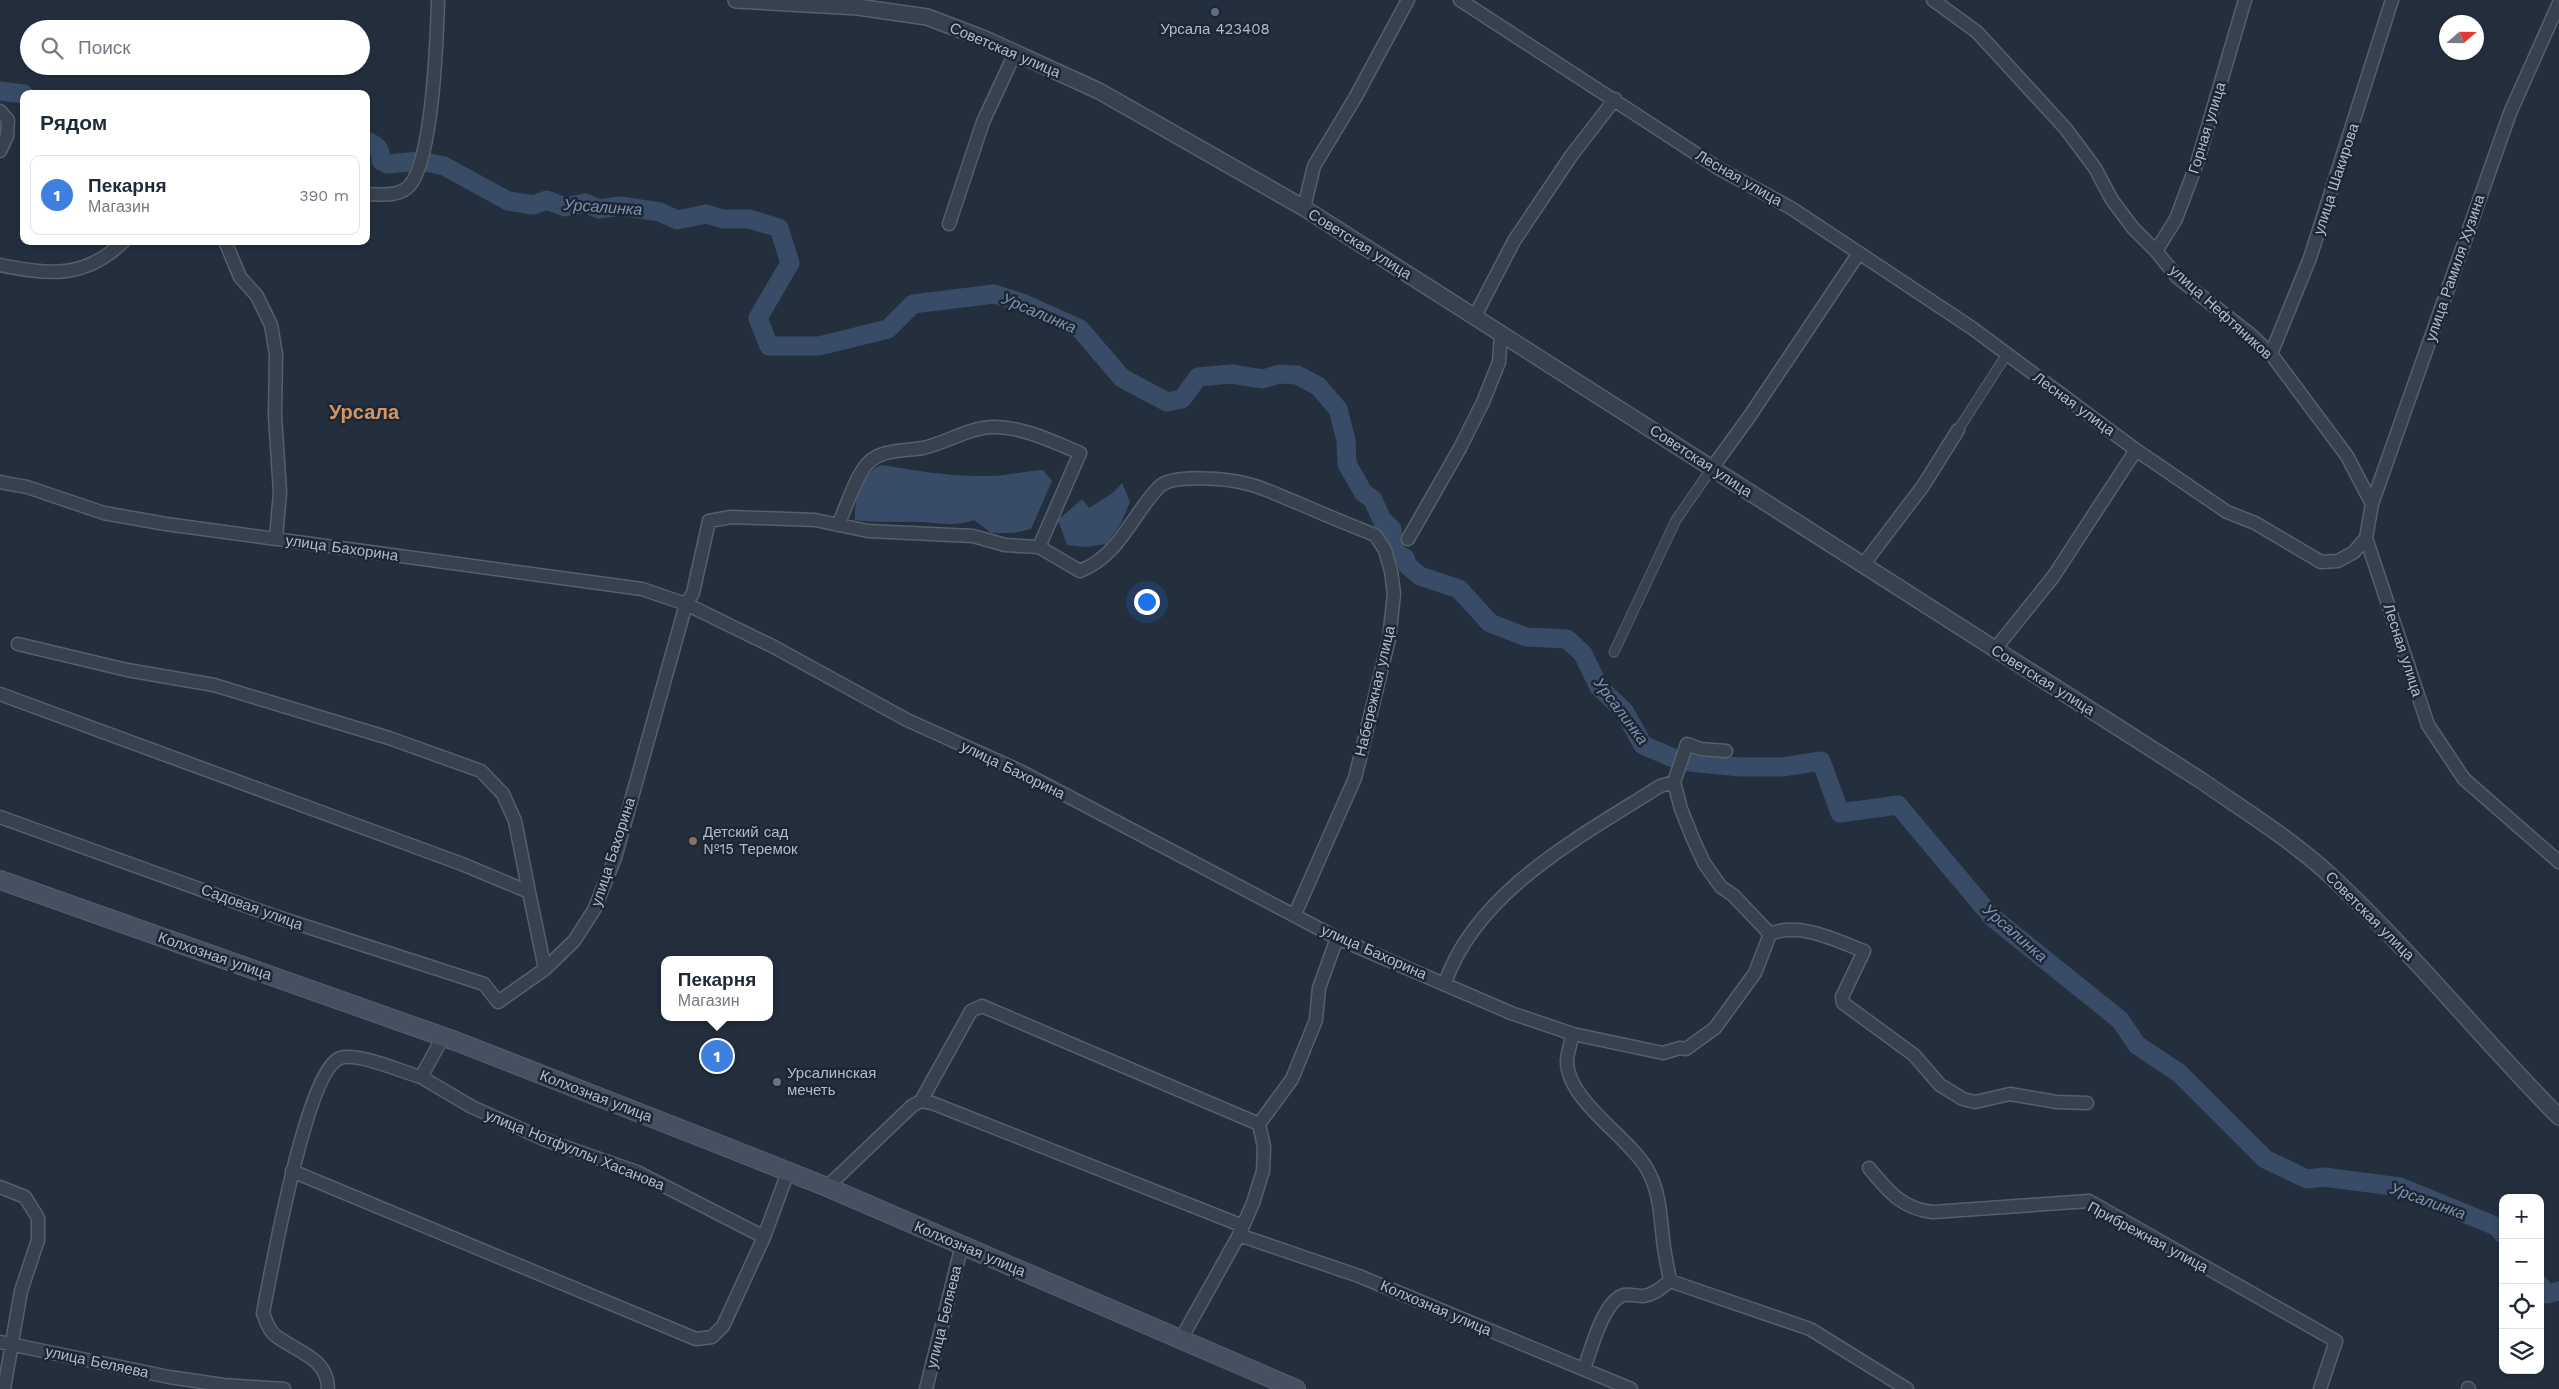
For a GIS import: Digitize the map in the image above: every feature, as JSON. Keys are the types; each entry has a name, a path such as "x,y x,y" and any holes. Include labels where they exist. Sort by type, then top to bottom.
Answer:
{"main road":[{"name":"Колхозная улица","path":"0,880 443,1036 827,1187 1296,1389"}],"street":[{"path":"370,194 393,194 408,188 421,161 429,125 436,58 438,0"},
{"name":"Советская улица","path":"736,0 858,7 927,17 1015,53 1100,91 1304,208 2202,781 2286,840 2333,877 2429,977 2508,1066 2559,1118"},
{"path":"1304,208 1314,166 1355,98 1408,0"},
{"name":"Лесная улица","path":"1460,0 1615,99 1718,168 1791,208 1859,253 2007,354 2136,450 2228,512 2256,523 2321,562 2338,561 2354,552 2366,538"},
{"name":"улица Нефтяников","path":"1933,0 1977,32 2066,129 2095,168 2133,228 2156,251 2177,277 2251,335 2271,354 2347,456 2372,504"},
{"name":"Горная улица","path":"2156,251 2176,219 2198,160 2245,0"},
{"name":"улица Шакирова","path":"2271,354 2310,258 2392,0"},
{"name":"улица Рамиля Хузина","path":"2366,538 2372,504 2510,113 2559,3"},
{"path":"949,224 983,122 1015,53"},
{"path":"1475,316 1519,233 1571,156 1615,99"},
{"path":"0,111 8,120 7,136 0,151"},
{"path":"0,265 29,271 59,272 93,265 119,245"},
{"path":"227,245 240,277 257,296 271,325 276,354 275,416 280,492 276,538"},
{"path":"1614,652 1676,520 1749,417 1859,253"},
{"path":"1408,539 1460,448 1483,402 1499,362 1501,334"},
{"path":"1864,565 1922,486 2007,354"},
{"path":"686,604 693,593 709,521 732,517 815,520 838,525 868,531 973,536 1005,545 1039,547 1080,453 1044,439 1012,430 992,427 924,448 888,453 876,457 868,463 838,525"},
{"path":"1995,649 2053,577 2136,450"},
{"name":"Набережная улица","path":"1039,547 1080,571 1094,566 1122,538 1160,486 1185,479 1208,478 1248,483 1375,535 1385,550 1391,571 1394,594 1389,639 1355,778 1295,914"},
{"name":"улица Бахорина","path":"0,482 27,487 104,513 166,524 642,589 686,604 774,647 907,720 1020,771 1295,914 1337,938 1511,1012 1573,1034 1664,1053 1680,1048 1686,1049 1715,1028 1755,972 1770,934"},
{"name":"Лесная улица","path":"2366,538 2428,725 2464,779 2559,862"},
{"name":"улица Бахорина","path":"498,1002 545,969 574,941 594,910 614,858 686,604"},
{"path":"18,644 127,670 232,690 379,735 481,771 503,794 515,821 545,969"},
{"path":"0,694 462,864 529,892"},
{"path":"1726,751 1701,749 1688,744 1674,782 1681,809 1708,869 1721,887 1733,895 1770,934 1782,930 1802,932 1824,936 1864,951 1842,997 1843,1003 1914,1055 1940,1085 1958,1096 1975,1102 2010,1094 2057,1102 2087,1103"},
{"path":"1445,983 1459,951 1483,918 1543,861 1660,786 1674,782"},
{"name":"Садовая улица","path":"0,817 277,917 484,984 498,1002"},
{"path":"1181,1339 1241,1230 1263,1171 1264,1147 1260,1124 1292,1079 1316,1020 1320,988 1337,938"},
{"path":"827,1187 912,1106 921,1101 972,1011 982,1006 1260,1124"},
{"path":"1573,1034 1567,1061 1574,1083 1594,1111 1634,1150 1647,1168 1658,1191 1663,1240 1670,1281"},
{"path":"421,1077 443,1036"},
{"name":"улица Нотфуллы Хасанова","path":"328,1389 324,1369 312,1358 276,1336 262,1313 292,1171 307,1119 327,1069 339,1059 353,1057 421,1077 472,1108 548,1141 637,1172 764,1237"},
{"name":"Колхозная улица","path":"921,1101 932,1103 1241,1230 1359,1276 1631,1389"},
{"name":"Прибрежная улица","path":"1869,1168 1899,1200 1916,1210 1933,1212 2089,1201 2336,1341 2320,1389"},
{"path":"292,1171 696,1339 712,1337 723,1326 764,1237 788,1172"},
{"path":"0,1187 25,1197 38,1218 38,1240 6,1344 4,1389"},
{"name":"улица Беляева","path":"926,1389 962,1246"},
{"path":"1584,1369 1606,1310 1613,1301 1623,1295 1644,1296 1655,1293 1670,1281"},
{"path":"1670,1281 1810,1329 1907,1389"},
{"name":"улица Беляева","path":"6,1344 168,1383 284,1389"}],"water":[{"path":"882,465 962,476 1003,475 1043,470 1052,481 1031,529 1014,533 991,533 974,520 948,524 855,520 858,495 864,480 875,468"},
{"path":"1122,483 1130,502 1120,525 1106,544 1086,547 1067,545 1058,520 1082,499 1089,508 1114,492"}],"waterway":[{"name":"Урсалинка","path":"0,91 20,94"},
{"name":"Урсалинка","path":"370,142 375,145 380,152 381,161 388,164 421,161 444,166 508,201 533,205 547,200 565,207 585,203 599,209 620,206 660,212 677,220 706,214 723,219 749,219 779,228 790,263 758,318 769,346 819,346 888,329 913,304 994,294 1022,303 1080,329 1122,378 1167,402 1182,399 1198,377 1231,374 1263,379 1280,374 1297,375 1318,386 1338,409 1346,440 1347,464 1363,492 1373,500 1382,520 1392,529 1395,552 1405,558 1408,566 1420,576 1459,589 1490,623 1526,637 1567,639 1583,654 1599,687 1624,711 1643,745 1680,761 1740,767 1782,767 1821,761 1840,813 1898,805 1992,917 2120,1020 2137,1045 2179,1073 2265,1159 2307,1179 2324,1177 2400,1187 2499,1228"},
{"name":"Урсалинка","path":"2544,1290 2547,1294 2559,1291"}],"place":[{"name":"Урсала 423408","path":"1215,12"},
{"name":"Детский сад №15 Теремок","path":"693,841"},
{"name":"Пекарня","path":"717,1056"},
{"name":"Урсалинская мечеть","path":"777,1082"}],"district":[{"name":"Урсала","path":"364,412"}]}
